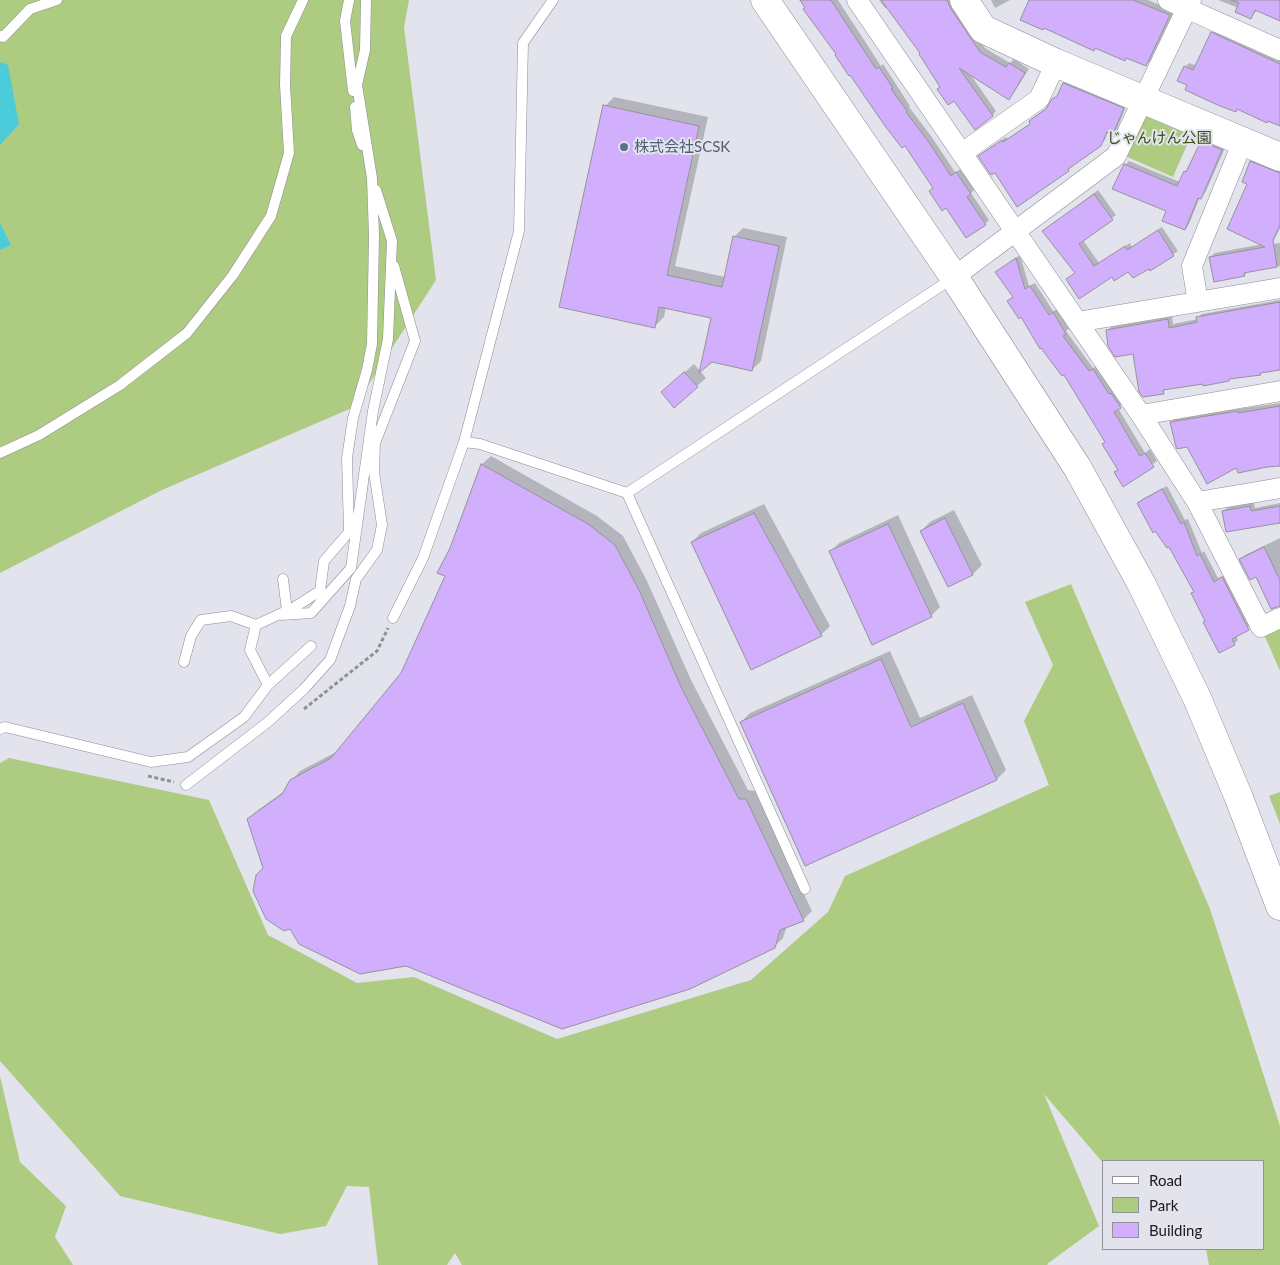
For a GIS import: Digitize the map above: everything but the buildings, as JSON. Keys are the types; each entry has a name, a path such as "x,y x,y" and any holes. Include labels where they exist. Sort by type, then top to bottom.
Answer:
{"street":[{"path":"765,0 954,277 1077,467 1141,583 1197,698 1239,798 1280,906"},
{"path":"857,0 1141,415 1197,502 1260,627 1280,618"},
{"path":"964,0 983,28 1056,63 1280,157"},
{"path":"1168,0 1189,4 1280,50"},
{"path":"954,277 1116,156 1189,4"},
{"path":"962,153 1039,98 1056,63"},
{"path":"1198,302 1192,266 1242,141"},
{"path":"1077,322 1280,288"},
{"path":"1141,415 1280,391"},
{"path":"1197,502 1280,488"}],"lane":[{"path":"0,36 3,37 30,9 57,0"},
{"path":"0,453 39,434 120,385 187,333 233,275 271,216 289,153 285,85 286,36 303,0"},
{"path":"276,616 311,613 351,568 373,410 388,339 392,241 357,130 344,21 349,0"},
{"path":"184,662 191,636 201,620 231,616 256,626 287,611 320,591 324,561 349,532 347,458 353,418 367,370 372,344 374,236 372,178 357,85 365,50 366,0"},
{"path":"393,618 422,558 464,442 519,231 524,43 553,0"},
{"path":"186,785 268,722 304,689 330,660 350,606 356,579 377,550 382,525 374,472 375,443 415,341 391,258"},
{"path":"627,493 954,277"},
{"path":"464,442 480,444 627,493 805,889"},
{"path":"284,579 287,611"},
{"path":"256,626 250,650 268,685"},
{"path":"0,729 5,727 151,762 188,757 244,718 268,685 311,646"}],"green space":[{"path":"0,0 409,0 404,27 436,280 354,407 162,490 0,573"},
{"name":"じゃんけん公園","path":"1143,99 1197,122 1173,177 1123,155"},
{"path":"1071,584 1210,909 1280,1126 1280,1265 1209,1265 1206,1250 1265,1250 1265,1160 1102,1160 1102,1162 1044,1094 1099,1226 1048,1265 462,1265 455,1253 447,1265 378,1265 369,1187 347,1186 326,1226 280,1234 120,1196 0,1061 0,763 9,758 209,800 268,935 357,983 414,977 557,1039 751,980 828,912 845,876 1049,785 1024,721 1053,665 1025,602"},
{"path":"1280,622 1280,671 1262,630"},
{"path":"1280,792 1280,824 1269,796"},
{"path":"0,1076 20,1162 66,1206 55,1237 73,1265 0,1265"}],"water":[{"path":"0,62 8,65 19,124 0,145"},
{"path":"0,223 11,245 0,250"}],"place":[{"name":"株式会社SCSK","path":"624,147"}]}
